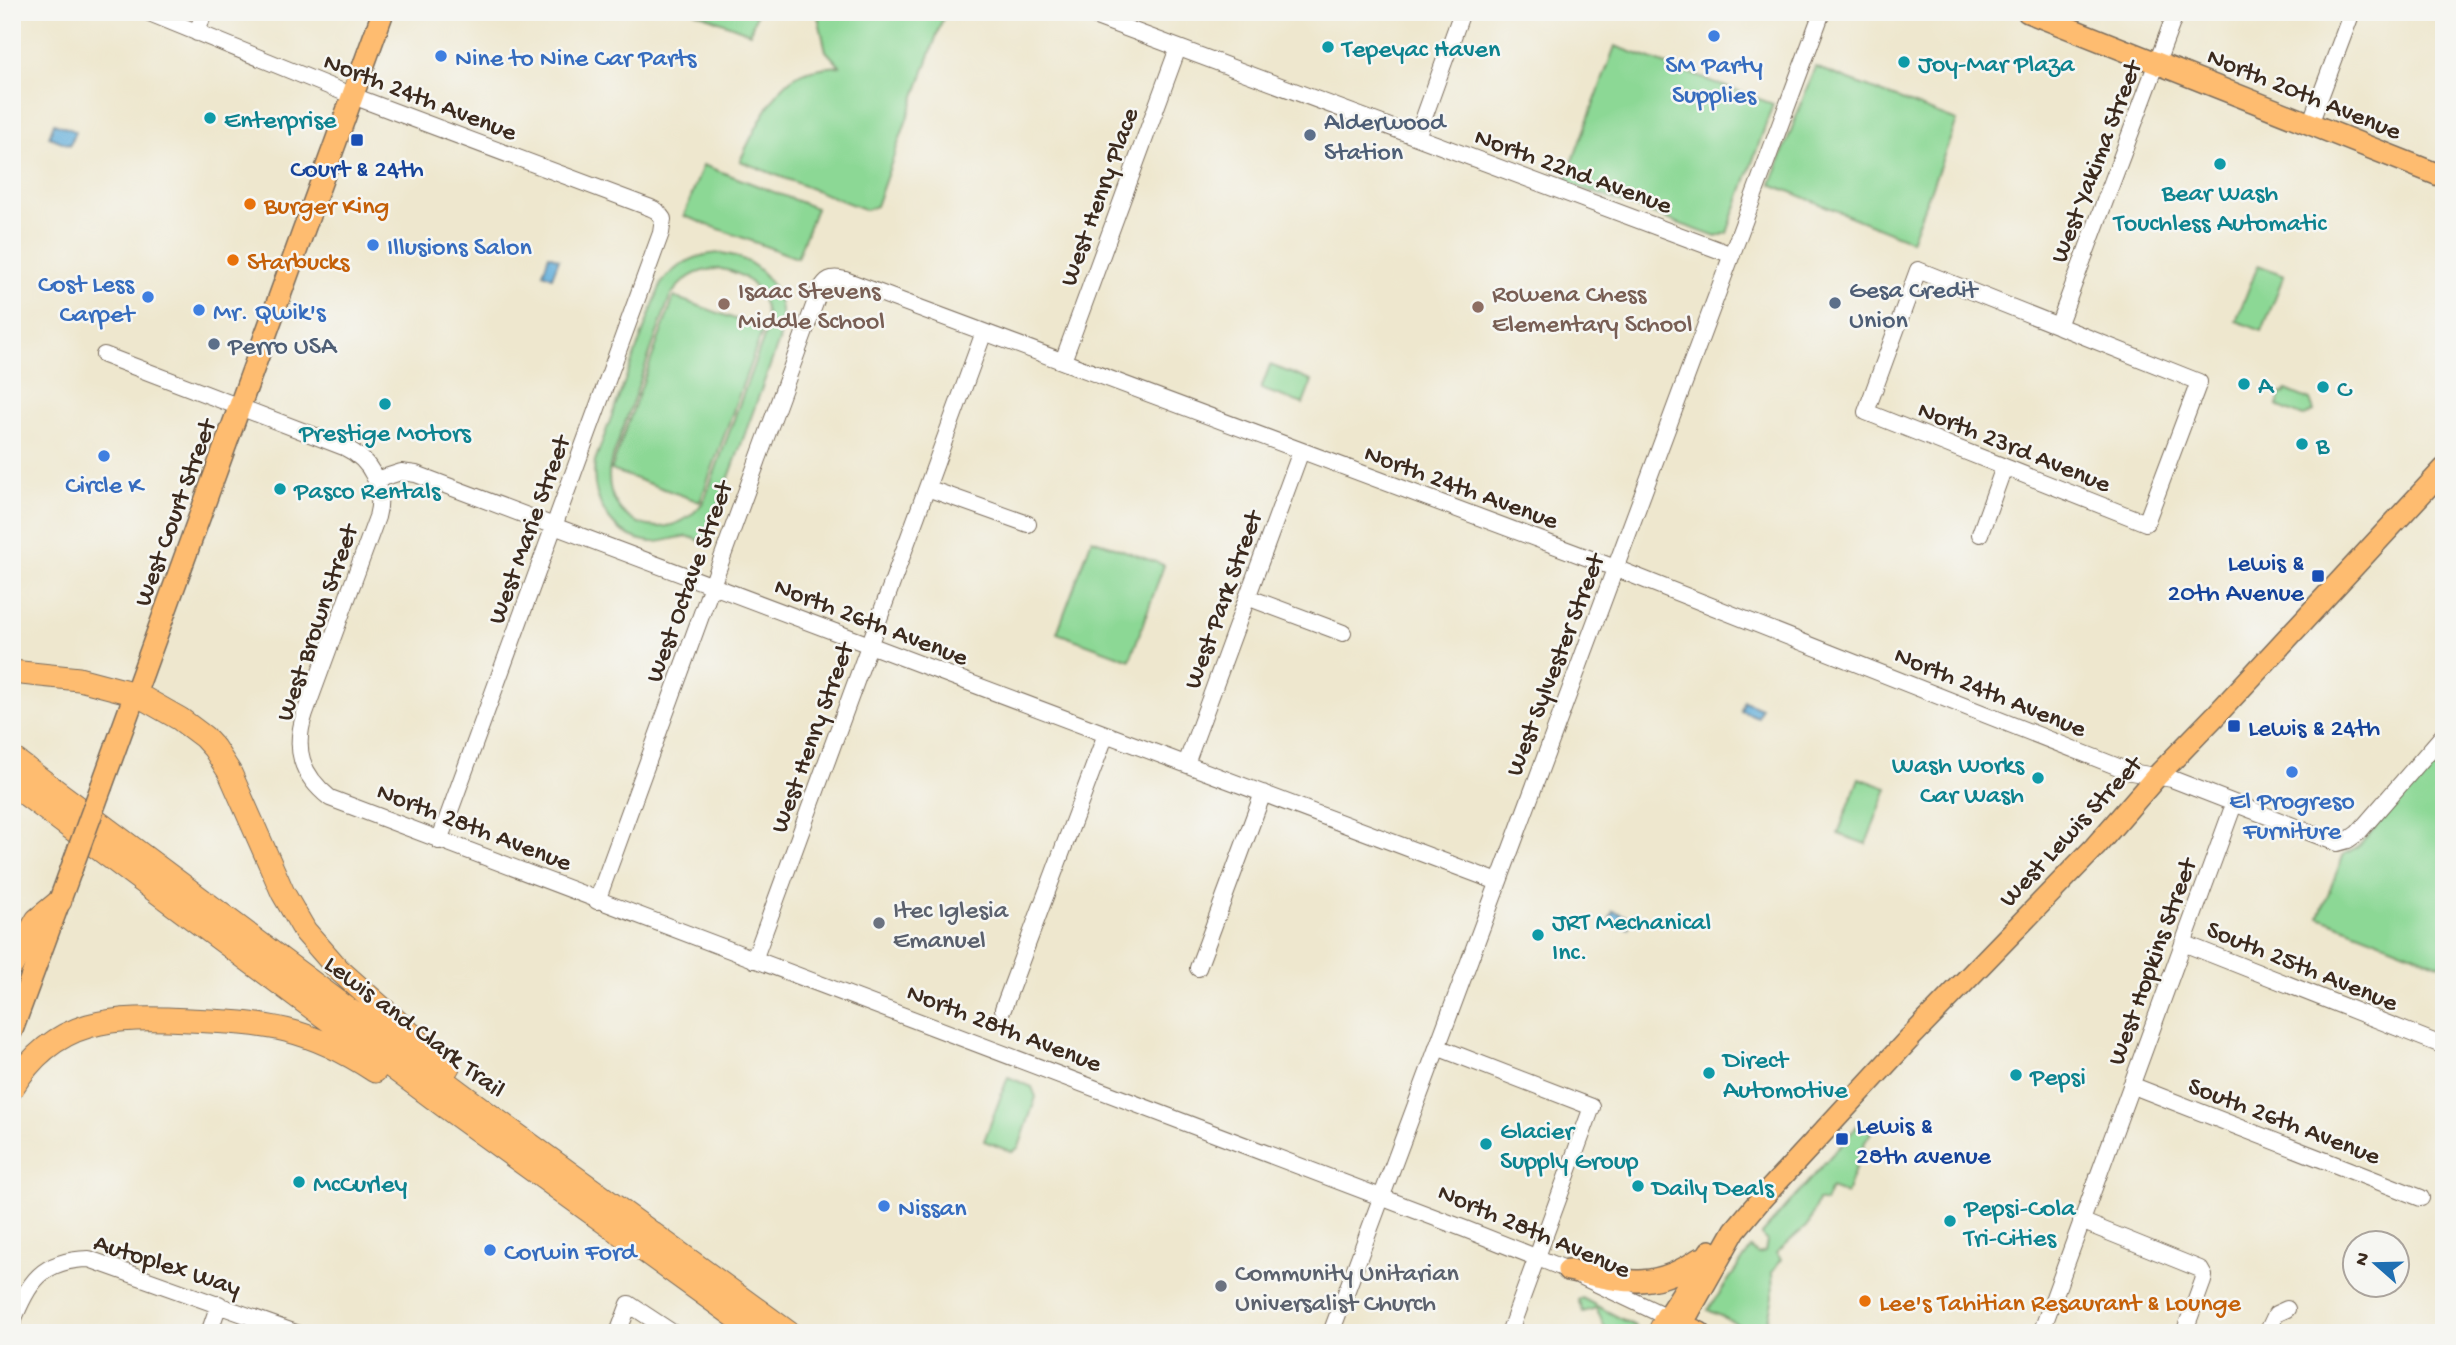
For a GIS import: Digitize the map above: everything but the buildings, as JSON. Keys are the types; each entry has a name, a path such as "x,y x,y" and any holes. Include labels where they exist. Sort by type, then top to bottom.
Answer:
{"highway":[{"path":"12,672 79,679 136,694 192,727 214,748 230,773 283,893 305,931 338,969 473,1089 488,1114"},
{"name":"Lewis and Clark Trail","path":"12,758 488,1114 789,1333"},
{"name":"Lewis and Clark Trail","path":"12,784 443,1105 758,1333"},
{"path":"12,805 54,830 76,832"},
{"path":"12,965 37,920 60,901"},
{"path":"12,1087 37,1055 49,1044 74,1030 105,1021 149,1018 240,1022 287,1029 331,1045 404,1091 443,1105"}],"main road":[{"name":"West Court Street","path":"12,1030 242,408 383,12"},
{"name":"North 20th Avenue","path":"2028,12 2444,177"},
{"name":"West Lewis Street","path":"1677,1328 1706,1254 1735,1230 1910,1038 2095,847 2156,777 2444,469"},
{"name":"West Lewis Street","path":"1677,1328 1735,1230"},
{"path":"1568,1270 1633,1282 1651,1282 1684,1270 1706,1254"}],"street":[{"name":"North 24th Avenue","path":"147,12 354,96 651,208 663,219 661,233"},
{"path":"197,33 204,12"},
{"name":"North 22nd Avenue","path":"1083,12 1102,15 1178,48 1732,255"},
{"path":"1417,137 1462,12"},
{"name":"West Sylvester Street","path":"1331,1333 1822,12"},
{"name":"West Yakima Street","path":"2058,326 2176,12"},
{"path":"2310,124 2352,12"},
{"name":"West Henry Place","path":"1063,361 1178,48"},
{"name":"West Marie Street","path":"439,841 661,233"},
{"name":"North 23rd Avenue","path":"1918,270 2058,326 2199,382 2146,523 1866,412 1918,270"},
{"name":"North 24th Avenue","path":"827,280 845,280 1063,361 1615,568 2131,772 2172,779 2330,841 2343,842 2358,834 2444,734"},
{"name":"West Octave Street","path":"597,901 819,292 827,280"},
{"name":"West Henry Street","path":"754,961 984,332"},
{"path":"104,355 351,450 363,460 376,481"},
{"name":"West Park Street","path":"1186,764 1301,451"},
{"path":"1980,534 2004,467"},
{"name":"North 26th Avenue","path":"376,481 401,472 411,472 1498,882"},
{"name":"West Brown Street","path":"310,779 300,754 301,727 377,517 380,497 376,481"},
{"path":"927,488 1028,523"},
{"path":"1247,597 1343,633"},
{"path":"1003,1009 1106,734"},
{"name":"North 28th Avenue","path":"310,779 337,802 1537,1257 1568,1270 1677,1328"},
{"path":"1198,968 1263,793"},
{"name":"West Hopkins Street","path":"2041,1333 2234,804"},
{"name":"South 25th Avenue","path":"2183,943 2444,1046"},
{"path":"1437,1046 1592,1107 1509,1333"},
{"name":"South 26th Avenue","path":"2131,1085 2421,1198"},
{"path":"2081,1221 2196,1266 2203,1272 2203,1281 2184,1333"},
{"name":"Autoplex Way","path":"12,1323 24,1294 37,1277 60,1262 74,1259 98,1261 296,1333"},
{"path":"209,1333 219,1304"},
{"path":"618,1333 629,1304 673,1333"},
{"path":"2267,1333 2276,1314 2287,1309"}],"green space":[{"path":"695,12 757,12 750,33"},
{"path":"817,12 945,12 876,206 866,210 740,161 763,116 785,84 803,72 840,66 826,51"},
{"path":"1615,46 1773,104 1727,233 1716,237 1565,182"},
{"path":"1815,67 1957,121 1911,241 1771,184"},
{"path":"703,165 816,208 797,258 684,216"},
{"path":"712,254 737,257 762,272 771,283 781,310 779,341 705,543 685,537 656,542 637,539 624,533 606,514 596,489 595,461 661,284 687,261","holes":["713,269 733,272 751,283 758,291 765,311 765,334 704,501 690,516 674,524 657,527 640,524 626,516 616,503 610,486 610,465 670,297 680,284 698,272"]},
{"path":"2258,265 2284,275 2262,331 2236,321"},
{"path":"674,297 763,329 700,502 611,470"},
{"path":"1270,365 1312,381 1303,404 1261,389"},
{"path":"2286,390 2310,400 2314,411 2303,417 2277,406"},
{"path":"1092,539 1164,565 1130,660 1057,633"},
{"path":"2444,748 2444,966 2319,917 2344,854 2359,846"},
{"path":"1859,778 1887,788 1866,844 1838,834"},
{"path":"1008,1077 1032,1087 1036,1097 1019,1147 1012,1152 984,1141"},
{"path":"1858,1125 1872,1131 1865,1142 1846,1194 1831,1188 1825,1202 1818,1200 1809,1224 1776,1253 1781,1259 1772,1272 1773,1297 1765,1333 1756,1333 1708,1310 1751,1248 1758,1254 1765,1252 1767,1241 1761,1235"},
{"path":"1582,1298 1635,1326 1638,1333 1607,1333 1596,1308 1583,1312 1578,1300"}],"water":[{"path":"54,123 75,131 70,145 49,137"},
{"path":"549,255 559,259 552,277 543,273"},
{"path":"1744,701 1761,708 1758,717 1741,711"},
{"path":"1613,911 1632,918 1628,928 1609,921"}],"place":[{"name":"SM Party Supplies","path":"1714,36"},
{"name":"Tepeyac Haven","path":"1328,47"},
{"name":"Nine to Nine Car Parts","path":"441,56"},
{"name":"Joy-Mar Plaza","path":"1904,62"},
{"name":"Enterprise","path":"210,118"},
{"name":"Alderwood Station","path":"1310,135"},
{"name":"Court & 24th","path":"357,140"},
{"name":"Bear Wash Touchless Automatic","path":"2220,164"},
{"name":"Burger King","path":"250,204"},
{"name":"Illusions Salon","path":"373,245"},
{"name":"Starbucks","path":"233,260"},
{"name":"Cost Less Carpet","path":"148,297"},
{"name":"Gesa Credit Union","path":"1835,303"},
{"name":"Isaac Stevens Middle School","path":"724,304"},
{"name":"Rowena Chess Elementary School","path":"1478,307"},
{"name":"Mr. Qwik's","path":"199,310"},
{"name":"Perro USA","path":"214,344"},
{"name":"A","path":"2244,384"},
{"name":"C","path":"2323,387"},
{"name":"Prestige Motors","path":"385,404"},
{"name":"B","path":"2302,444"},
{"name":"Circle K","path":"104,456"},
{"name":"Pasco Rentals","path":"280,489"},
{"name":"Lewis & 20th Avenue","path":"2318,576"},
{"name":"Lewis & 24th","path":"2234,726"},
{"name":"El Progreso Furniture","path":"2292,772"},
{"name":"Wash Works Car Wash","path":"2038,778"},
{"name":"Itec Iglesia Emanuel","path":"879,923"},
{"name":"JRT Mechanical Inc.","path":"1538,935"},
{"name":"Direct Automotive","path":"1709,1073"},
{"name":"Pepsi","path":"2016,1075"},
{"name":"Lewis & 28th avenue","path":"1842,1139"},
{"name":"Glacier Supply Group","path":"1486,1144"},
{"name":"McCurley","path":"299,1182"},
{"name":"Daily Deals","path":"1638,1186"},
{"name":"Nissan","path":"884,1206"},
{"name":"Pepsi-Cola Tri-Cities","path":"1950,1221"},
{"name":"Corwin Ford","path":"490,1250"},
{"name":"Community Unitarian Universalist Church","path":"1221,1286"},
{"name":"Lee's Tahitian Resaurant & Lounge","path":"1865,1301"}]}
